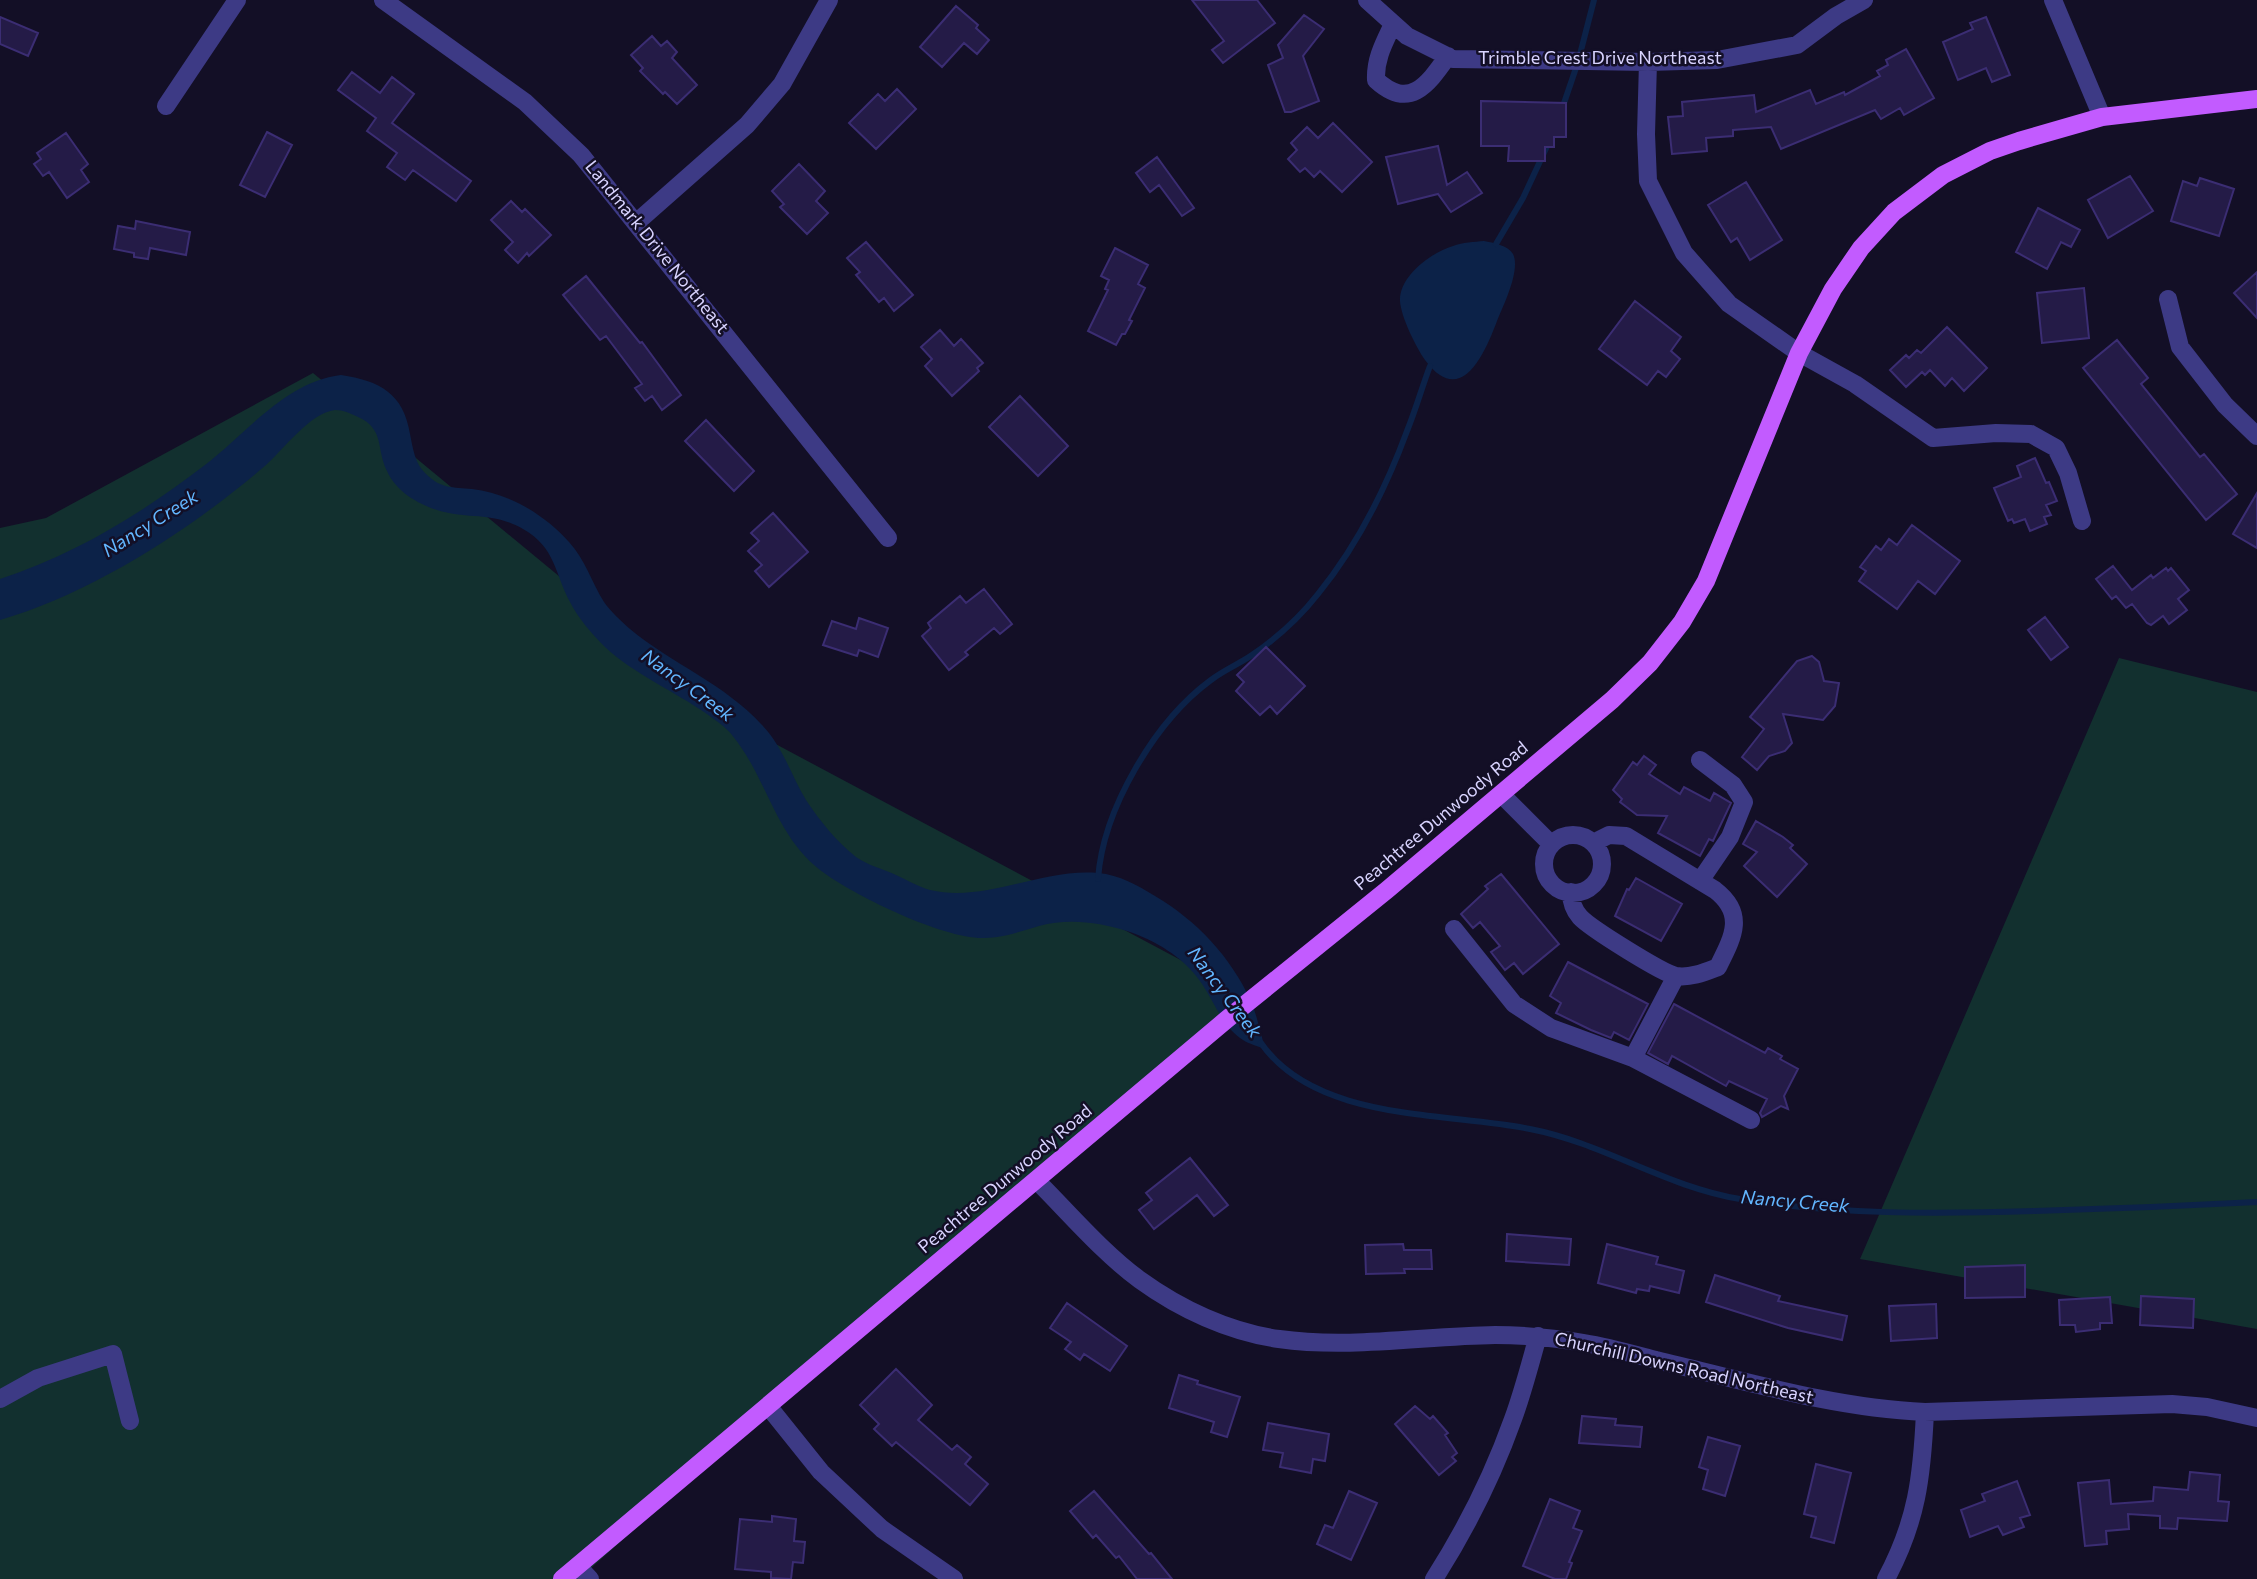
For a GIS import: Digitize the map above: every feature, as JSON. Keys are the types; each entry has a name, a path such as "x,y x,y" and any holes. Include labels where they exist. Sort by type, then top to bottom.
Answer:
{"main road":[{"name":"Peachtree Dunwoody Road","path":"562,1579 584,1572 768,1406 1226,1020 1612,700 1650,663 1682,622 1706,581 1798,353 1833,289 1861,248 1894,212 1943,175 1990,151 2102,117 2257,99"}],"street":[{"path":"166,106 237,0"},
{"name":"Landmark Drive Northeast","path":"383,0 525,102 581,155 888,538"},
{"path":"637,222 747,125 765,105 782,84 829,0"},
{"name":"Trimble Crest Drive Northeast","path":"1367,0 1407,36 1453,59 1648,62 1717,60 1797,45 1836,16 1864,0"},
{"path":"2053,0 2102,117"},
{"path":"1394,24 1378,56 1376,69 1376,80 1387,90 1409,94 1427,85 1448,56"},
{"path":"1648,62 1648,181 1684,253 1729,304 1798,353 1855,384 1933,439 1996,433 2031,434 2056,448 2068,473 2082,521"},
{"path":"2168,299 2180,346 2225,405 2257,436"},
{"path":"1700,760 1733,785 1745,802 1730,837 1700,881"},
{"path":"1501,793 1551,844"},
{"path":"1579,835 1594,844 1601,858 1598,878 1588,888 1571,892 1558,889 1550,881 1545,869 1545,857 1551,844 1562,837 1579,835"},
{"path":"1571,892 1572,905 1580,917 1595,930 1661,970 1676,976 1690,976 1718,967 1732,940 1734,915 1728,900 1626,836 1609,835 1594,844"},
{"path":"1454,929 1514,1004 1551,1028 1633,1058 1751,1119"},
{"path":"1633,1058 1676,976"},
{"name":"Churchill Downs Road Northeast","path":"1037,1181 1139,1279 1185,1308 1235,1329 1277,1339 1320,1343 1495,1335 1538,1336 1589,1344 1843,1404 1886,1411 1925,1412 2137,1403 2207,1408 2257,1418"},
{"path":"1434,1579 1453,1549 1486,1485 1513,1419 1538,1336"},
{"path":"0,1399 38,1378 113,1354 130,1422"},
{"path":"768,1406 821,1472 882,1529 954,1579"},
{"path":"1886,1579 1901,1551 1915,1509 1923,1466 1925,1412"}],"green space":[{"path":"313,373 738,724 1252,998 692,1477 579,1579 0,1579 0,528 46,518"},
{"path":"2119,658 2257,692 2257,1329 1860,1259"}],"water":[{"path":"1484,241 1511,251 1515,261 1513,278 1492,334 1478,360 1470,371 1460,378 1450,379 1438,374 1417,348 1403,315 1401,292 1411,274 1427,259 1457,245"},
{"path":"341,375 378,385 395,399 407,420 417,461 432,479 448,486 486,491 513,500 538,514 559,532 575,549 604,602 620,620 646,641 732,698 762,725 781,752 811,808 835,838 856,857 926,889 951,893 993,889 1077,873 1106,874 1128,881 1170,906 1211,941 1233,969 1251,1001 1265,1049 1236,1035 1200,981 1185,964 1158,944 1127,931 1106,925 1072,922 1039,926 998,937 967,937 903,916 827,875 795,845 745,752 729,732 694,706 616,657 590,631 573,608 553,561 534,536 512,523 448,513 422,504 408,495 396,485 387,471 379,440 372,427 346,412 335,410 316,418 237,489 140,556 71,593 0,620 0,579 55,558 107,531 157,500 205,465 284,398 321,380"}],"building":[{"path":"1192,0 1257,0 1275,23 1223,63 1212,50 1224,41"},
{"path":"956,6 978,25 976,28 989,40 977,54 964,43 942,67 920,47"},
{"path":"1304,15 1324,29 1303,56 1319,101 1285,112 1268,65 1283,58 1278,45"},
{"path":"0,17 38,33 28,56 0,44"},
{"path":"1986,17 2010,75 1992,82 1986,68 1958,80 1943,42 1973,29 1970,23"},
{"path":"652,36 661,46 667,41 677,52 672,58 697,85 677,104 640,71 643,68 631,55"},
{"path":"1906,49 1934,98 1904,115 1900,108 1881,119 1875,110 1781,149 1771,127 1733,130 1733,136 1706,138 1707,151 1672,154 1668,117 1683,116 1682,102 1754,95 1756,112 1810,90 1816,104 1844,92 1845,95 1880,76 1877,71 1888,65 1886,60"},
{"path":"352,72 380,93 392,77 414,94 392,123 471,181 456,201 413,170 405,180 387,167 397,153 367,131 376,118 338,90"},
{"path":"897,89 916,109 876,149 849,123 878,94 885,101"},
{"path":"1481,101 1566,103 1566,137 1554,137 1554,147 1545,147 1545,161 1508,161 1509,146 1481,146"},
{"path":"1333,123 1372,162 1342,192 1320,171 1314,177 1305,168 1300,172 1288,159 1297,150 1291,143 1307,127 1318,138"},
{"path":"267,132 292,145 265,197 240,185"},
{"path":"66,133 88,164 81,170 89,182 67,198 49,172 43,176 34,164 41,159 37,153"},
{"path":"1438,146 1447,185 1467,172 1482,193 1451,212 1438,194 1398,204 1386,157"},
{"path":"1157,157 1194,208 1182,216 1159,185 1150,192 1136,173"},
{"path":"799,164 825,191 816,201 828,213 807,234 780,207 784,204 772,191"},
{"path":"2130,176 2153,211 2108,238 2088,200"},
{"path":"2200,178 2234,189 2219,236 2171,221 2183,181 2197,186"},
{"path":"1746,182 1782,240 1750,260 1737,238 1731,242 1708,205"},
{"path":"511,201 522,212 525,209 551,235 518,263 505,250 513,242 491,220"},
{"path":"2038,208 2080,230 2071,247 2061,242 2047,269 2016,252"},
{"path":"136,221 190,232 186,255 150,248 148,259 114,249 118,226 135,229"},
{"path":"866,242 913,295 894,311 884,298 879,302 856,275 860,272 847,258"},
{"path":"1115,248 1148,265 1138,284 1145,288 1129,320 1132,321 1116,345 1088,331 1108,290 1105,289 1109,280 1101,276"},
{"path":"2257,272 2257,318 2234,293"},
{"path":"586,276 640,343 642,342 681,395 662,410 652,396 645,401 635,388 642,384 606,336 600,340 563,295"},
{"path":"2084,288 2089,338 2042,343 2037,293"},
{"path":"1635,301 1681,337 1671,351 1680,359 1666,377 1658,371 1647,385 1599,349"},
{"path":"1947,327 1987,368 1964,391 1952,378 1945,386 1930,370 1925,375 1922,372 1906,387 1890,370 1906,355 1909,358 1917,350 1921,353"},
{"path":"940,330 954,346 961,339 983,363 977,368 979,371 952,396 925,366 932,359 921,347"},
{"path":"2117,340 2148,378 2141,384 2200,457 2204,454 2237,494 2206,520 2083,368"},
{"path":"1020,396 1068,446 1038,476 989,427"},
{"path":"706,420 754,471 734,491 685,441"},
{"path":"2035,458 2057,501 2046,505 2051,515 2044,517 2047,524 2030,531 2025,519 2014,523 2012,519 2008,521 1994,488 2021,477 2017,466"},
{"path":"2257,493 2257,548 2233,534"},
{"path":"773,513 808,552 769,587 755,571 762,565 748,551 759,541 751,533"},
{"path":"1912,525 1960,561 1935,594 1918,581 1897,609 1859,581 1866,571 1860,567 1876,546 1881,550 1889,539 1897,545"},
{"path":"2113,566 2132,590 2151,575 2153,578 2166,568 2168,571 2171,568 2189,590 2178,599 2187,610 2169,624 2163,616 2151,625 2147,623 2132,604 2126,608 2116,596 2112,599 2096,579"},
{"path":"984,589 1012,624 1000,634 994,628 965,652 968,655 949,670 922,636 931,628 928,623 960,596 966,603"},
{"path":"2045,617 2068,647 2051,660 2028,630"},
{"path":"859,618 888,628 878,657 859,650 857,656 823,645 832,621 856,629"},
{"path":"1266,647 1305,686 1277,714 1270,706 1260,715 1236,691 1244,682 1237,675"},
{"path":"1812,656 1819,662 1824,681 1839,683 1835,706 1823,720 1783,714 1792,743 1785,751 1769,756 1757,770 1742,757 1764,729 1750,717 1797,661"},
{"path":"1644,756 1656,765 1649,774 1680,794 1684,787 1710,801 1714,793 1731,803 1713,841 1709,839 1700,856 1658,833 1667,816 1637,815 1620,802 1622,799 1613,790 1633,762 1637,765"},
{"path":"1756,821 1793,845 1790,848 1807,864 1777,897 1744,866 1757,852 1743,844"},
{"path":"1501,874 1559,944 1523,974 1514,963 1505,970 1491,952 1500,946 1480,922 1473,928 1461,914 1488,889 1485,886"},
{"path":"1636,878 1682,904 1661,941 1615,916 1627,889 1629,890"},
{"path":"1568,962 1648,1004 1629,1040 1614,1032 1611,1038 1556,1013 1561,1003 1550,996"},
{"path":"1674,1004 1765,1053 1768,1048 1782,1056 1780,1059 1798,1069 1784,1096 1788,1109 1781,1106 1762,1117 1760,1113 1767,1099 1729,1081 1726,1086 1672,1056 1668,1064 1648,1053"},
{"path":"1190,1158 1228,1205 1214,1216 1197,1195 1154,1229 1139,1210 1152,1200 1146,1193"},
{"path":"1507,1234 1571,1239 1569,1265 1506,1261"},
{"path":"1403,1244 1404,1250 1431,1250 1432,1269 1404,1269 1405,1273 1366,1274 1365,1245"},
{"path":"1607,1244 1658,1257 1656,1264 1684,1271 1679,1293 1650,1286 1649,1291 1637,1289 1636,1293 1598,1283"},
{"path":"2025,1265 2025,1297 1965,1298 1965,1267"},
{"path":"1715,1275 1780,1296 1778,1301 1847,1316 1842,1340 1788,1328 1706,1302"},
{"path":"2141,1296 2194,1299 2193,1328 2140,1325"},
{"path":"2110,1297 2112,1323 2100,1323 2100,1329 2076,1332 2075,1325 2060,1325 2059,1300"},
{"path":"1067,1303 1127,1346 1110,1371 1084,1354 1080,1360 1065,1349 1071,1342 1050,1328"},
{"path":"1936,1304 1937,1338 1891,1341 1889,1306"},
{"path":"896,1369 932,1405 918,1420 952,1450 957,1445 971,1457 965,1464 988,1484 970,1505 896,1442 892,1446 874,1429 879,1424 860,1405"},
{"path":"1179,1375 1198,1381 1197,1384 1240,1397 1227,1437 1211,1432 1214,1422 1169,1408"},
{"path":"1415,1406 1430,1419 1433,1416 1448,1433 1445,1435 1457,1453 1452,1457 1456,1461 1439,1475 1395,1424"},
{"path":"1582,1416 1616,1419 1615,1425 1642,1427 1640,1447 1579,1443"},
{"path":"1268,1423 1329,1434 1325,1461 1313,1459 1311,1473 1280,1467 1283,1453 1263,1450"},
{"path":"1708,1437 1740,1446 1725,1496 1703,1489 1708,1470 1699,1467"},
{"path":"1816,1464 1851,1473 1834,1543 1811,1537 1816,1517 1804,1514"},
{"path":"2190,1472 2220,1475 2218,1501 2229,1502 2227,1521 2178,1518 2177,1529 2160,1528 2160,1516 2128,1514 2129,1529 2106,1531 2107,1544 2085,1546 2078,1483 2109,1480 2111,1504 2153,1501 2154,1487 2188,1490"},
{"path":"2017,1481 2030,1515 2020,1518 2024,1527 2003,1535 1998,1526 1970,1537 1961,1510 1985,1501 1982,1494"},
{"path":"1094,1491 1172,1579 1137,1579 1119,1556 1116,1558 1096,1535 1093,1538 1070,1511"},
{"path":"1349,1491 1377,1503 1351,1560 1317,1544 1325,1525 1333,1528"},
{"path":"1550,1499 1580,1511 1573,1528 1582,1531 1569,1562 1572,1563 1566,1579 1555,1579 1523,1566"},
{"path":"772,1516 796,1519 794,1541 805,1542 803,1563 793,1562 791,1579 771,1578 771,1572 735,1569 740,1519 772,1522"}],"waterway":[{"path":"1562,109 1578,62 1594,0"},
{"path":"1496,244 1523,198 1549,142"},
{"path":"1098,879 1102,852 1121,796 1135,769 1170,719 1190,697 1216,676 1247,658 1296,619 1345,556 1390,474 1430,366"},
{"name":"Nancy Creek","path":"1261,1043 1285,1069 1314,1087 1348,1100 1422,1115 1530,1129 1583,1144 1686,1185 1740,1199 1850,1211 1924,1213 2257,1202"}]}
